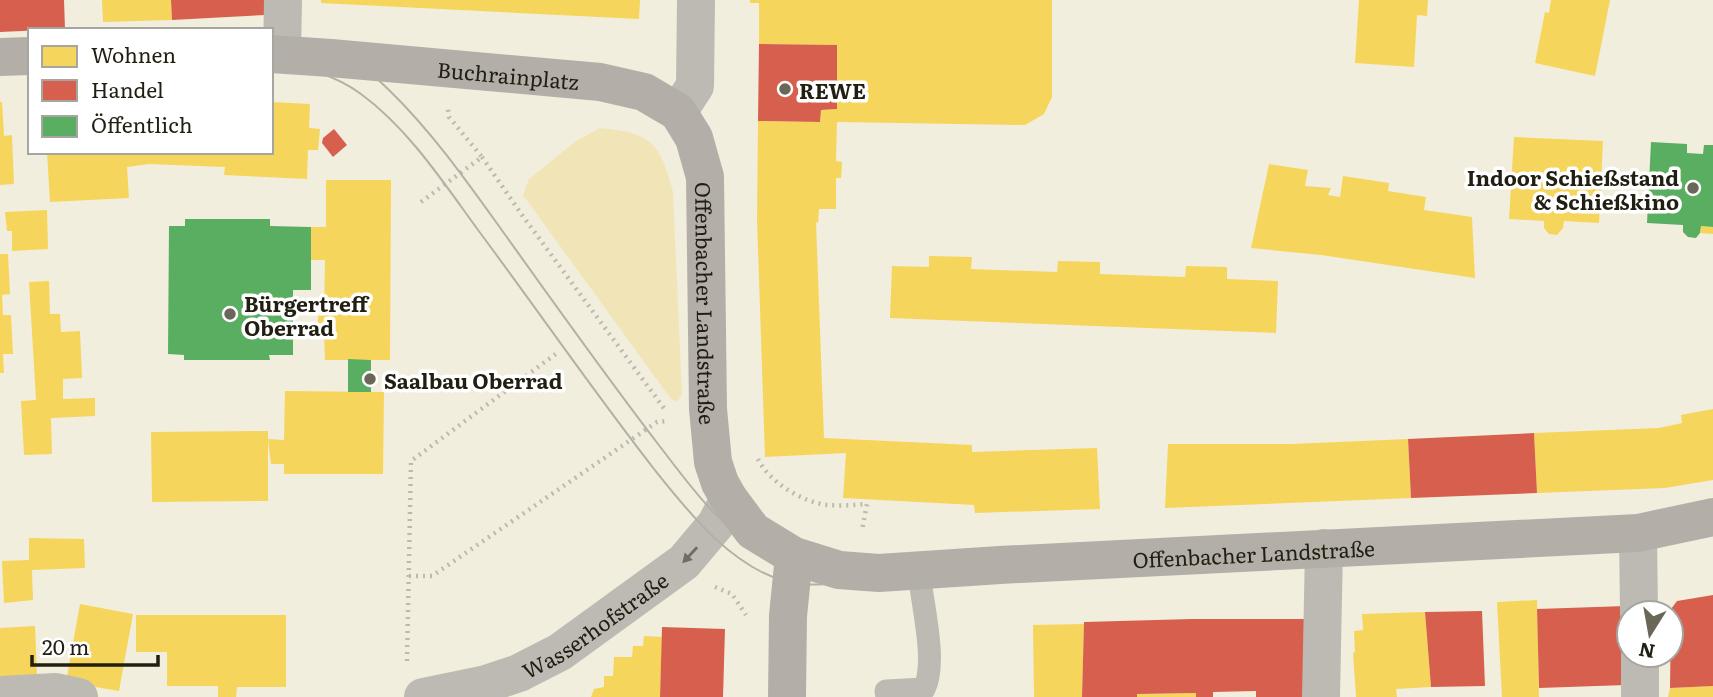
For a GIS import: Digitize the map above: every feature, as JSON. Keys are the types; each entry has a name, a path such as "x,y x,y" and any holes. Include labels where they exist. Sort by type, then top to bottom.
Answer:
{"main road":[{"name":"Buchrainplatz","path":"277,54 600,82 644,92 678,112"},
{"path":"0,57 28,56"},
{"name":"Offenbacher Landstraße","path":"678,112 694,138 705,177 708,409 713,462 729,499"},
{"path":"729,499 753,531 794,556 788,616 787,697"},
{"name":"Offenbacher Landstraße","path":"794,556 821,566 855,573 1638,533 1713,517"}],"street":[{"path":"277,54 283,0"},
{"path":"678,112 695,86 696,0"},
{"name":"Wasserhofstraße","path":"415,683 486,684 519,673 560,652 684,562 716,524 729,499"},
{"path":"1638,533 1639,599"},
{"path":"1321,697 1324,548"},
{"path":"1640,669 1640,697"},
{"path":"0,695 63,695"}],"lane":[{"path":"887,697 887,691 925,689 929,680 927,631 919,570"}],"path":[{"path":"450,69 449,117 482,157 673,420"},
{"path":"421,202 482,157"},
{"path":"415,683 409,576 411,461 556,353"},
{"path":"409,576 432,576"}],"shaded area":[{"path":"600,128 632,133 651,143 663,162 673,192 682,394 677,402 671,399 523,195 529,179 576,141"}],"building: Wohnen":[{"path":"102,0 171,0 172,20 103,22"},
{"path":"321,0 640,0 639,19 321,3"},
{"path":"750,0 1052,0 1052,97 1044,114 1025,125 837,122 836,161 842,162 841,178 836,178 836,209 819,209 818,223 816,222 824,438 972,445 972,452 1097,448 1100,509 975,513 974,505 843,498 846,453 765,457 757,219 758,121 820,122 821,110 837,109 837,45 759,44 759,3 750,3"},
{"path":"1359,0 1428,0 1427,16 1417,15 1414,67 1355,63"},
{"path":"1551,0 1610,0 1595,76 1535,63 1545,12 1549,13"},
{"path":"0,102 4,136 12,135 14,184 0,185"},
{"path":"273,102 310,104 309,128 320,129 318,150 308,150 307,179 224,175 225,167 149,164 127,167 129,198 50,202 47,154 273,154"},
{"path":"1514,137 1603,141 1599,223 1564,221 1563,228 1557,235 1549,234 1544,228 1544,221 1509,219"},
{"path":"1269,164 1308,170 1305,186 1331,188 1328,195 1340,197 1343,176 1389,183 1388,191 1426,197 1424,210 1472,217 1475,278 1321,255 1251,248"},
{"path":"326,180 391,180 390,360 325,360 324,334 318,334 318,316 324,316 325,260 311,260 311,227 326,227"},
{"path":"47,210 48,249 12,251 12,231 7,231 5,212"},
{"path":"1701,226 1713,227 1713,234 1700,233"},
{"path":"0,254 8,254 10,294 2,295 3,315 11,315 13,354 3,354 4,373 0,373"},
{"path":"929,256 972,257 971,269 1057,272 1058,261 1100,262 1100,274 1185,277 1186,266 1227,267 1227,279 1278,281 1276,333 890,318 892,266 929,267"},
{"path":"49,281 50,314 60,314 61,332 80,331 82,378 63,379 63,399 95,398 95,416 51,418 52,454 24,455 21,401 36,400 29,282"},
{"path":"285,391 384,392 383,474 284,474 284,464 271,464 268,439 284,440"},
{"path":"1713,409 1713,480 1665,488 1537,493 1534,433 1659,428 1682,423 1681,415"},
{"path":"268,431 268,501 152,502 151,432"},
{"path":"1408,439 1411,498 1165,508 1168,444 1291,444"},
{"path":"29,538 84,539 85,568 32,570 33,600 4,603 2,561 29,560"},
{"path":"1537,600 1539,697 1502,697 1497,602"},
{"path":"80,604 133,614 119,691 66,682"},
{"path":"1425,612 1431,687 1396,689 1397,697 1356,697 1354,631 1363,630 1362,614"},
{"path":"136,615 286,615 286,687 237,687 236,697 218,697 218,686 167,686 167,652 136,652"},
{"path":"1084,624 1082,697 1034,697 1033,625"},
{"path":"35,626 37,677 0,679 0,628"},
{"path":"644,636 662,637 660,697 591,697 594,689 604,687 604,676 613,676 614,657 632,657 633,646 643,646"},
{"path":"1713,686 1713,697 1668,697 1670,688"},
{"path":"1196,693 1196,697 1137,697 1137,694"}],"building: Handel":[{"path":"0,0 64,0 65,28 28,28 28,31 0,32"},
{"path":"171,0 265,0 265,15 172,20"},
{"path":"759,44 837,45 837,109 821,110 820,122 758,121"},
{"path":"334,129 347,145 333,157 322,143 323,138"},
{"path":"1534,433 1537,493 1411,498 1408,439"},
{"path":"1713,595 1713,686 1670,688 1670,669 1685,669 1685,600"},
{"path":"1615,606 1615,669 1626,669 1626,685 1539,688 1537,609"},
{"path":"1482,611 1485,686 1431,687 1425,612"},
{"path":"1315,619 1312,697 1256,697 1256,691 1213,692 1213,697 1196,697 1196,693 1082,697 1084,622"},
{"path":"662,627 725,629 723,697 660,697"}],"building: Öffentlich":[{"path":"1651,142 1687,144 1687,153 1703,154 1704,145 1713,145 1713,227 1701,226 1696,238 1688,237 1683,232 1683,225 1647,223"},
{"path":"185,219 270,219 270,226 311,227 311,290 293,290 293,355 269,355 270,360 184,360 184,355 168,354 169,226 185,226"},
{"path":"348,359 371,360 371,392 348,392"}],"tram line":[{"path":"0,40 28,39"},
{"path":"273,43 314,47 344,55 363,67 390,91 419,121 459,171 694,491 736,534 769,555 790,563 823,565 1631,522 1713,507"},
{"path":"0,65 28,65"},
{"path":"273,65 295,67 330,77 361,94 395,124 440,178 610,411 682,503 713,537 731,552 769,576 790,583 805,585 1638,543 1713,528"}],"place":[{"name":"REWE","path":"785,89"},
{"name":"Indoor Schießstand & Schießkino","path":"1693,188"},
{"name":"Bürgertreff Oberrad","path":"230,314"},
{"name":"Saalbau Oberrad","path":"370,379"}]}
